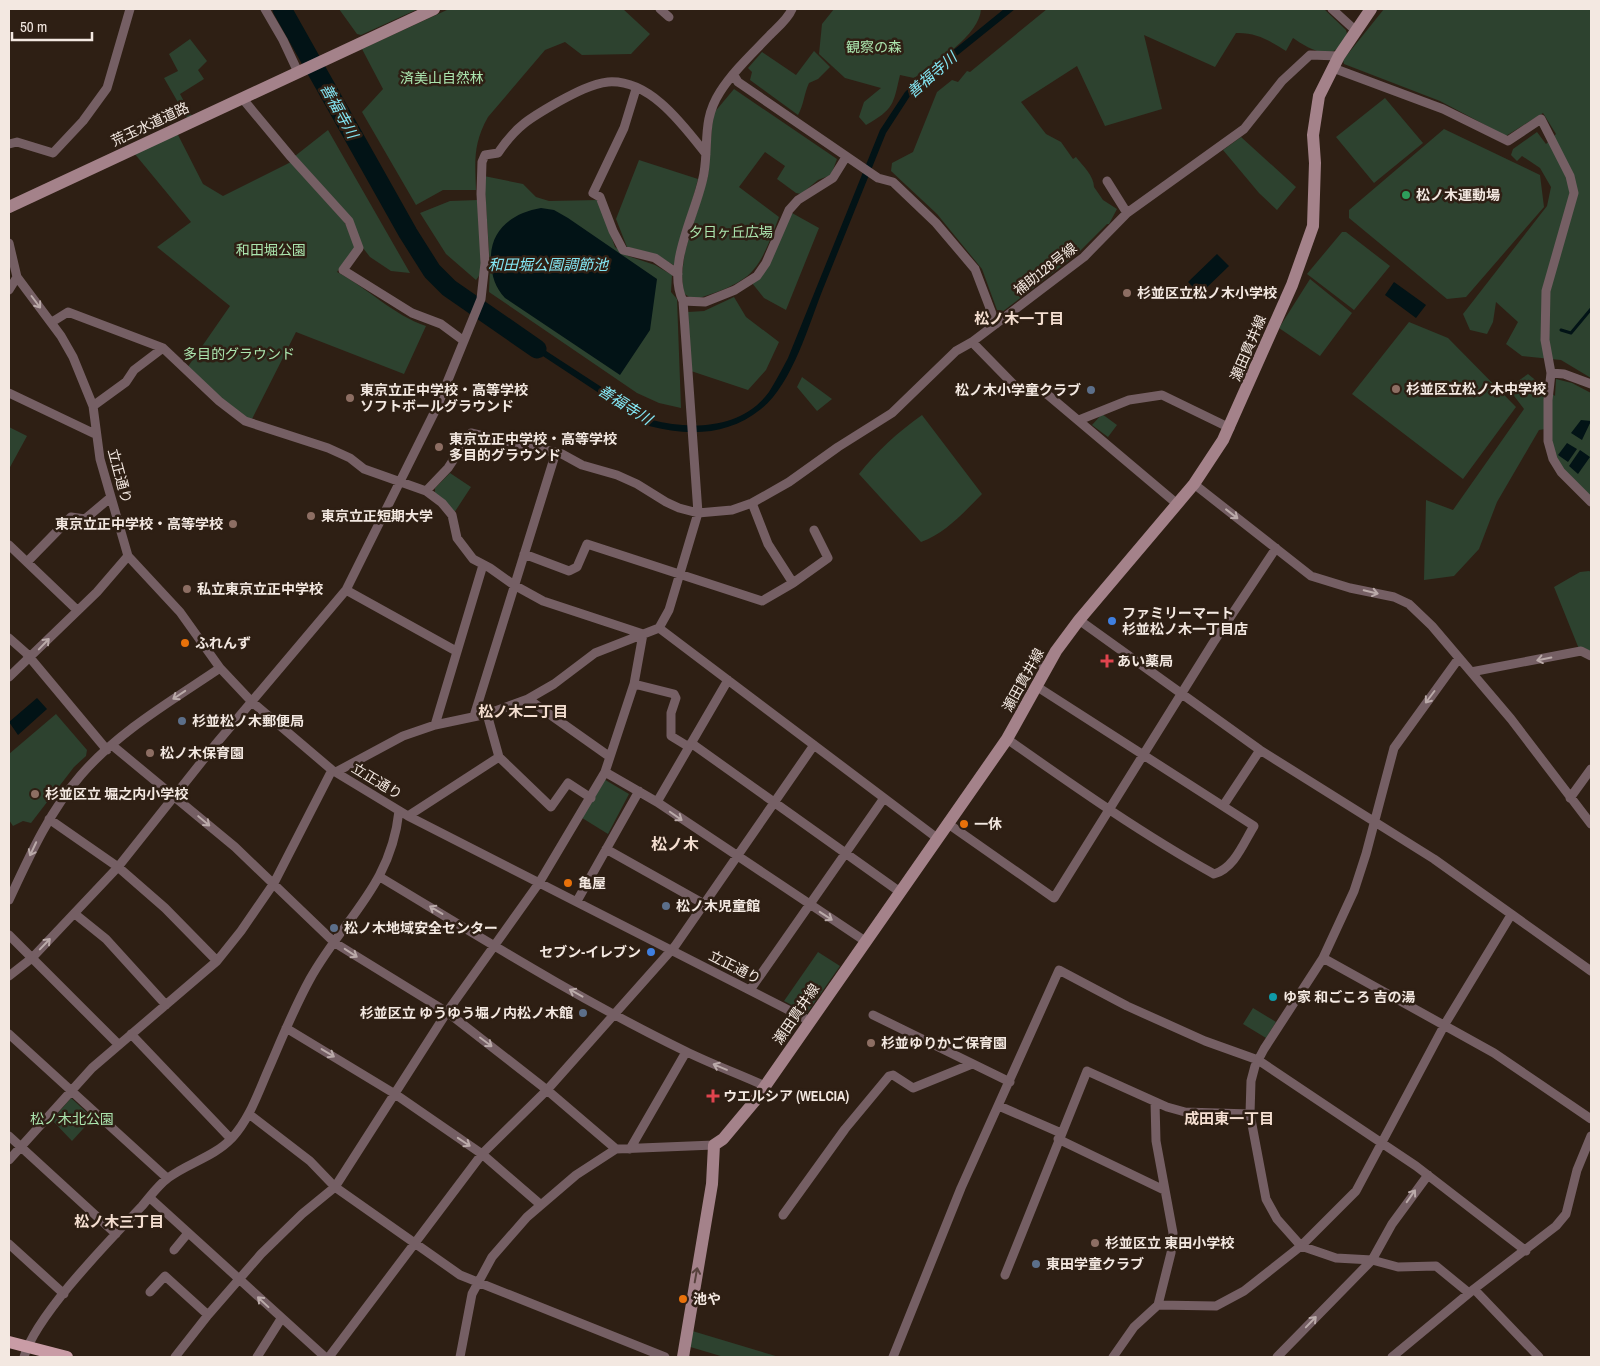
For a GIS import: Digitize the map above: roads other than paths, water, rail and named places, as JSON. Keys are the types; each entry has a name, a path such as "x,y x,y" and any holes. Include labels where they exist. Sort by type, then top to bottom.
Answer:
{"main road":[{"name":"荒玉水道道路","path":"9,207 434,9"},
{"name":"瀬田貫井線","path":"714,1145 720,1142 743,1117 1007,739 1036,686 1041,665 1194,484 1212,459 1230,428 1295,277 1311,233 1315,212 1313,135 1319,96 1339,56 1371,9"},
{"path":"683,1357 712,1184 714,1145"},
{"path":"9,1342 26,1352 67,1357"}],"street":[{"path":"9,144 17,142 53,153 84,121 107,88 130,9"},
{"path":"265,9 301,70"},
{"path":"660,9 669,17"},
{"path":"9,1160 70,1091 118,1045 217,961 246,924 274,883 334,771 403,736 435,725 486,714 528,699 562,679 594,653 659,628 669,610 698,513 689,414 683,301 678,292 678,274 681,250 704,174 709,112 733,74 775,30 792,9"},
{"path":"1332,9 1355,30"},
{"name":"補助128号線","path":"698,513 732,510 752,503 789,482 838,447 892,413 956,351 972,342 1084,257 1127,213 1244,129 1282,81 1310,55 1339,56"},
{"path":"1333,68 1444,109 1508,140 1541,119 1570,176 1574,193 1546,291 1546,340 1551,373 1548,400 1548,441 1553,459 1561,472 1591,502"},
{"path":"733,74 738,82 846,157 878,178 893,182 936,223 975,270 996,324"},
{"path":"9,976 32,958 118,867 346,590 436,407 480,299 486,263 481,194 482,162 485,155 498,153 511,133 531,117 581,91 609,82 622,83 661,103 676,117 706,154"},
{"path":"636,89 624,128 593,193 600,197 613,231 623,250 655,258 678,274"},
{"path":"242,98 291,157 349,221 358,248 343,270 412,314 441,324 464,341"},
{"path":"683,301 706,302 735,290 757,276 766,263 789,210 798,200 834,178 846,157"},
{"path":"1107,181 1127,213"},
{"path":"9,243 17,277 9,290"},
{"name":"立正通り","path":"17,277 52,322 73,357 93,406 95,434 110,498 128,556 180,612 220,668 252,702 334,771 399,811 810,1020"},
{"path":"52,322 68,312 163,348 219,401 245,421 328,448 350,458 364,469 400,480 426,491 452,515 456,538 473,559 514,585 542,601 643,634"},
{"path":"972,342 1016,387 1042,391 1080,420 1176,503"},
{"path":"93,406 126,382 134,370 163,348"},
{"path":"1551,373 1564,374 1591,384"},
{"path":"9,393 95,434"},
{"path":"1080,420 1129,400 1162,395 1230,428"},
{"path":"426,491 448,468 471,433 556,452 582,465 616,475 637,484 666,502 698,513"},
{"path":"474,716 556,452"},
{"path":"1194,484 1311,576 1350,588 1394,597 1410,604 1511,719 1591,824"},
{"path":"27,562 71,517 85,519 110,498"},
{"path":"752,503 768,544 794,583"},
{"path":"524,554 569,571 577,566 587,544 680,576 762,601 794,583 828,558 814,530"},
{"path":"9,545 77,610"},
{"path":"947,823 1054,898 1181,693 1276,548"},
{"path":"9,677 30,659 97,592 128,556"},
{"path":"435,725 456,651 484,565"},
{"path":"346,590 456,651"},
{"path":"1079,620 1260,750 1457,874 1511,915 1591,971"},
{"path":"659,628 937,838"},
{"path":"175,1357 208,1314 239,1280 302,1214 335,1187 447,1012 539,882 605,772 634,684 643,634"},
{"path":"9,638 110,748 175,796 274,883 335,943 447,1012 547,1090 616,1149"},
{"path":"1471,672 1582,651 1591,656"},
{"path":"1459,658 1394,748 1354,891 1323,958 1258,1060 1251,1081 1250,1114 1266,1200 1277,1218 1301,1246 1336,1258 1372,1260 1398,1267 1436,1266 1472,1291 1539,1357"},
{"path":"10,895 49,819 81,774 110,748 156,712 220,668"},
{"path":"657,802 728,680"},
{"path":"634,684 674,694 676,698 671,713 671,736 690,745 900,892"},
{"path":"1007,739 1108,809 1180,855 1214,874 1223,872 1229,866 1254,826 1036,686"},
{"path":"528,699 610,757"},
{"path":"486,714 499,757 551,807 568,783 591,798"},
{"path":"329,1357 482,1154 547,1090 670,950 814,745"},
{"path":"1223,806 1260,750"},
{"path":"408,816 499,757"},
{"path":"1570,798 1591,768"},
{"path":"605,772 657,802 735,857 865,942"},
{"path":"577,901 638,791"},
{"path":"750,990 884,798"},
{"path":"26,1352 32,1336 64,1294 167,1178 213,1153 231,1139 250,1114 286,1028 310,979 367,900 380,877 397,833 399,811"},
{"path":"49,819 118,867 165,908 217,961"},
{"path":"606,849 704,904"},
{"path":"380,877 614,1014 686,1052 765,1086"},
{"path":"75,914 106,939 166,1005"},
{"path":"1158,1305 1216,1306 1244,1291 1301,1246 1356,1191 1383,1144 1445,1024 1511,915"},
{"path":"9,935 118,1045"},
{"path":"1323,958 1445,1024 1494,1053 1591,1119"},
{"path":"893,1357 961,1188 1059,970 1127,1006 1204,1040 1258,1060 1428,1175 1526,1251"},
{"path":"873,1015 1010,1082"},
{"path":"286,1028 395,1094 482,1154 541,1205"},
{"path":"9,1034 167,1178"},
{"path":"131,1034 231,1139"},
{"path":"630,1149 686,1052"},
{"path":"783,1215 845,1129 889,1076 893,1075 913,1088 972,1064"},
{"path":"1005,1276 1060,1136 1088,1071 1155,1102 1185,1112 1250,1114"},
{"path":"1113,1357 1134,1328 1158,1305 1171,1253 1173,1233 1156,1141 1155,1102"},
{"path":"999,1106 1164,1190"},
{"path":"250,1114 310,1161 335,1187 449,1268 477,1283 665,1357"},
{"path":"9,1136 116,1234"},
{"path":"1392,1357 1472,1291 1556,1226 1566,1214 1577,1170 1591,1136"},
{"path":"460,1357 472,1294 477,1283 507,1237 581,1171 616,1149 714,1145"},
{"path":"1277,1357 1372,1260 1392,1224 1428,1175"},
{"path":"150,1198 325,1357"},
{"path":"174,1250 188,1233"},
{"path":"9,1244 64,1294"},
{"path":"150,1292 155,1279 165,1276 208,1314"},
{"path":"257,1357 281,1319"}],"water":[{"path":"1004,9 1015,9 923,83 910,96 886,133 791,370 772,398 748,418 721,429 707,431 678,431 649,426 514,337 517,332 652,420 683,425 715,424 745,413 758,404 769,392 788,358 880,130 905,92 919,78"},
{"name":"和田堀公園調節池","path":"541,208 554,210 568,218 657,279 650,330 620,375 505,298 496,286 491,267 491,251 498,232 512,219 530,210"},
{"path":"1217,254 1229,266 1200,294 1188,282"},
{"path":"1394,282 1426,305 1416,318 1385,295"},
{"path":"1581,420 1591,421 1582,440 1571,433"},
{"path":"1567,443 1577,449 1568,462 1558,455"},
{"path":"1580,450 1590,457 1578,474 1569,466"},
{"path":"37,698 47,709 18,735 9,722"}],"waterway":[{"name":"善福寺川","path":"282,9 408,233 432,271 449,288 537,349"},
{"path":"1561,330 1571,333 1591,309"}],"place":[{"name":"松ノ木運動場","path":"1406,195"},
{"name":"杉並区立松ノ木小学校","path":"1127,293"},
{"name":"杉並区立松ノ木中学校","path":"1396,389"},
{"name":"松ノ木小学童クラブ","path":"1091,390"},
{"name":"東京立正中学校・高等学校 ソフトボールグラウンド","path":"350,398"},
{"name":"東京立正中学校・高等学校 多目的グラウンド","path":"439,447"},
{"name":"東京立正短期大学","path":"311,516"},
{"name":"東京立正中学校・高等学校","path":"233,524"},
{"name":"私立東京立正中学校","path":"187,589"},
{"name":"ファミリーマート 杉並松ノ木一丁目店","path":"1112,621"},
{"name":"ふれんず","path":"185,643"},
{"name":"あい薬局","path":"1107,661"},
{"name":"杉並松ノ木郵便局","path":"182,721"},
{"name":"松ノ木保育園","path":"150,753"},
{"name":"杉並区立 堀之内小学校","path":"35,794"},
{"name":"一休","path":"964,824"},
{"name":"亀屋","path":"568,883"},
{"name":"松ノ木児童館","path":"666,906"},
{"name":"松ノ木地域安全センター","path":"334,928"},
{"name":"セブン-イレブン","path":"651,952"},
{"name":"ゆ家 和ごころ 吉の湯","path":"1273,997"},
{"name":"杉並区立 ゆうゆう堀ノ内松ノ木館","path":"583,1013"},
{"name":"杉並ゆりかご保育園","path":"871,1043"},
{"name":"ウエルシア (WELCIA)","path":"713,1096"},
{"name":"杉並区立 東田小学校","path":"1095,1243"},
{"name":"東田学童クラブ","path":"1036,1264"},
{"name":"池や","path":"683,1299"}],"district":[{"name":"松ノ木一丁目","path":"1019,319"},
{"name":"松ノ木二丁目","path":"523,712"},
{"name":"松ノ木","path":"675,844"},
{"name":"成田東一丁目","path":"1229,1119"},
{"name":"松ノ木三丁目","path":"119,1222"}],"park label":[{"name":"観察の森","path":"874,47"},
{"name":"済美山自然林","path":"442,78"},
{"name":"夕日ヶ丘広場","path":"731,232"},
{"name":"和田堀公園","path":"271,250"},
{"name":"多目的グラウンド","path":"239,354"},
{"name":"松ノ木北公園","path":"72,1119"}]}
